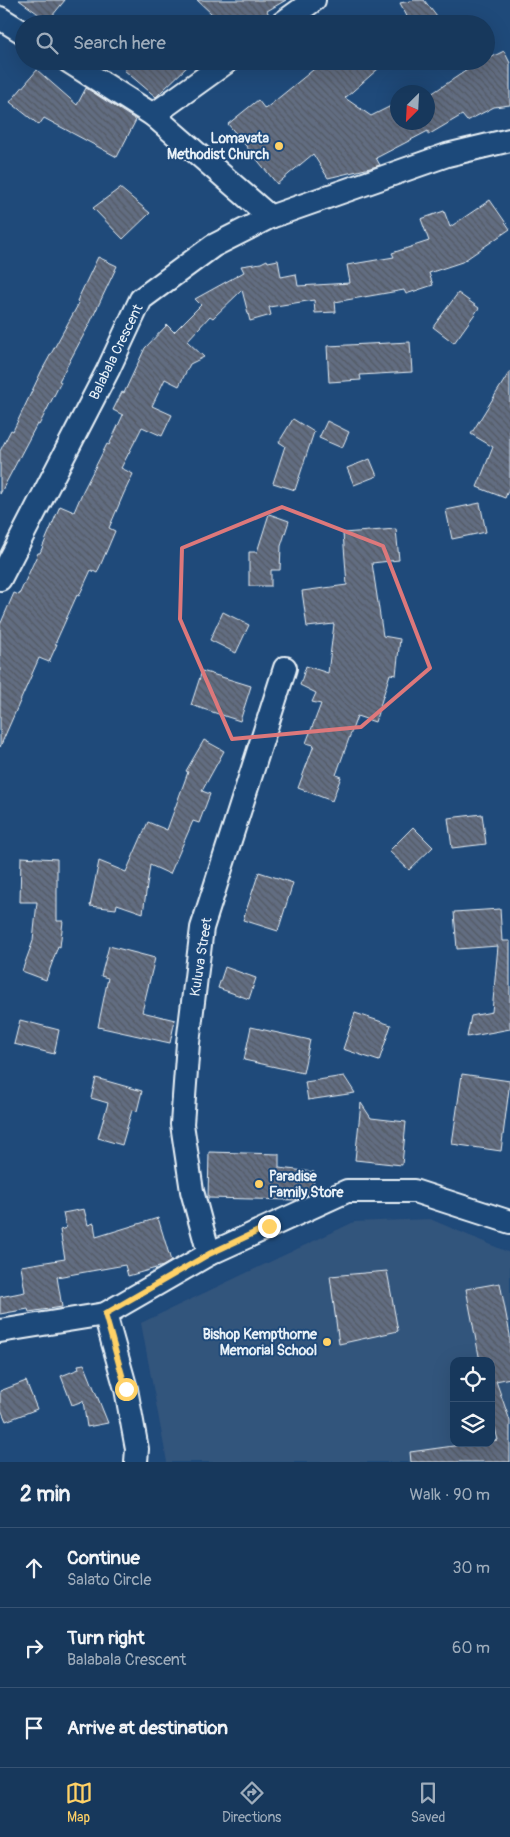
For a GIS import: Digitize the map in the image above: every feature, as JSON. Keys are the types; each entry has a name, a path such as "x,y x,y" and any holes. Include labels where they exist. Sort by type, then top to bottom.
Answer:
{"street":[{"path":"293,15 314,0"},
{"path":"0,18 15,27"},
{"path":"82,70 153,115 270,217"},
{"path":"153,115 216,70"},
{"name":"Balabala Crescent","path":"0,579 108,370 141,299 213,246 270,217 447,155 510,140"},
{"name":"Kuluva Street","path":"209,1254 192,1192 182,1124 188,1043 202,928 285,668"},
{"path":"0,1331 105,1314 209,1254 347,1191 414,1191 510,1222"},
{"path":"105,1314 126,1389 137,1449 136,1462"}],"highlighted area":[{"path":"282,507 383,546 430,668 361,727 232,739 180,619 182,548"}],"shaded area":[{"name":"Bishop Kempthorne Memorial School","path":"430,1219 510,1253 510,1462 167,1462 141,1323 354,1222"}],"building":[{"path":"19,0 65,0 53,15 40,15"},
{"path":"197,0 286,0 267,11 269,15 210,15 212,14"},
{"path":"424,0 435,15 406,15 400,3"},
{"path":"504,51 510,63 510,105 494,107 467,121 462,115 428,135 428,131 376,158 380,165 328,178 313,154 277,184 228,124 258,100 265,109 313,70 377,70 345,98 371,116 390,106 390,130 435,130 435,91 467,70 495,70 495,56"},
{"path":"37,70 77,105 86,88 136,120 117,157 44,118 39,125 10,102"},
{"path":"124,70 184,70 156,97"},
{"path":"120,188 150,213 123,239 93,208"},
{"path":"490,200 510,229 462,262 429,273 433,285 406,294 404,290 335,302 336,312 315,313 314,300 269,307 271,315 250,321 242,290 213,318 210,316 187,341 204,357 190,364 179,386 165,379 152,406 172,415 162,436 142,427 121,468 133,474 109,528 115,531 97,573 91,570 79,596 77,595 49,662 39,658 0,747 0,625 14,593 19,595 38,553 40,553 60,506 74,512 123,415 113,410 122,392 124,393 145,348 167,325 174,332 201,305 195,299 244,272 241,266 261,263 267,260 268,262 278,260 281,277 296,274 298,286 350,283 347,265 394,257 392,253 429,241 421,219 444,211 450,227"},
{"path":"98,257 117,266 39,425 37,424 0,494 0,451 11,430 13,431 41,372 79,303 77,301"},
{"path":"458,293 479,308 454,343 433,327"},
{"path":"410,342 412,372 360,375 361,380 329,382 327,346"},
{"path":"510,371 510,486 505,498 477,487 493,447 471,434"},
{"path":"293,419 314,432 295,490 273,483 285,446 279,442"},
{"path":"327,421 349,432 342,448 319,438"},
{"path":"370,459 377,476 354,485 347,468"},
{"path":"480,503 486,532 452,539 446,510"},
{"path":"269,514 289,521 281,546 280,570 271,570 271,586 249,586 249,552 257,552"},
{"path":"396,529 399,560 372,563 383,636 400,639 396,675 390,674 375,722 357,716 336,775 341,777 332,801 298,788 314,745 306,743 321,704 312,702 316,693 300,685 306,666 328,673 334,624 307,627 302,591 347,585 343,533"},
{"path":"223,612 249,625 236,653 210,640"},
{"path":"202,671 251,686 240,721 191,705"},
{"path":"204,740 224,751 202,791 210,794 199,823 193,821 170,874 150,865 143,913 117,904 116,909 90,906 99,861 126,872 148,822 167,830 188,772 186,771"},
{"path":"482,814 486,844 452,848 448,818"},
{"path":"413,827 433,847 409,870 389,851"},
{"path":"21,857 57,859 57,921 63,921 60,947 58,946 46,980 22,971 33,941 37,902 20,902"},
{"path":"259,872 293,883 278,931 243,920"},
{"path":"500,909 502,941 510,941 510,1029 467,1037 471,1016 492,1012 498,946 457,949 454,912"},
{"path":"109,946 155,958 142,1012 175,1020 170,1043 98,1027 108,978 101,976"},
{"path":"225,967 256,978 249,999 218,988"},
{"path":"355,1013 391,1025 379,1061 343,1049"},
{"path":"20,1020 59,1030 54,1054 14,1044"},
{"path":"251,1027 310,1040 303,1073 244,1060"},
{"path":"462,1074 510,1081 501,1151 452,1144"},
{"path":"344,1076 355,1093 308,1100 305,1082"},
{"path":"96,1078 142,1091 137,1111 132,1110 122,1145 98,1138 108,1103 91,1098"},
{"path":"361,1103 371,1118 406,1122 402,1165 355,1160"},
{"path":"209,1152 279,1154 279,1168 314,1172 313,1192 295,1200 208,1198"},
{"path":"84,1209 88,1225 94,1223 96,1237 158,1218 171,1261 163,1266 128,1276 125,1265 57,1277 62,1307 29,1312 28,1309 0,1314 0,1297 25,1292 21,1266 65,1259 60,1230 66,1228 63,1213"},
{"path":"387,1271 398,1331 339,1344 330,1276"},
{"path":"500,1283 510,1335 510,1378 496,1381 510,1421 510,1462 411,1462 410,1452 450,1446 495,1447 495,1440 498,1440 495,1428 495,1357 479,1357 466,1289"},
{"path":"84,1364 108,1423 87,1427 83,1401 72,1405 61,1376 79,1369 78,1365"},
{"path":"26,1381 37,1409 6,1421 0,1407 0,1391"}],"place":[{"name":"Lomavata Methodist Church","path":"279,146"},
{"name":"Paradise Family Store","path":"259,1184"},
{"name":"Bishop Kempthorne Memorial School","path":"327,1342"}],"route":[{"path":"126,1389 105,1314 209,1254 269,1226"}]}
